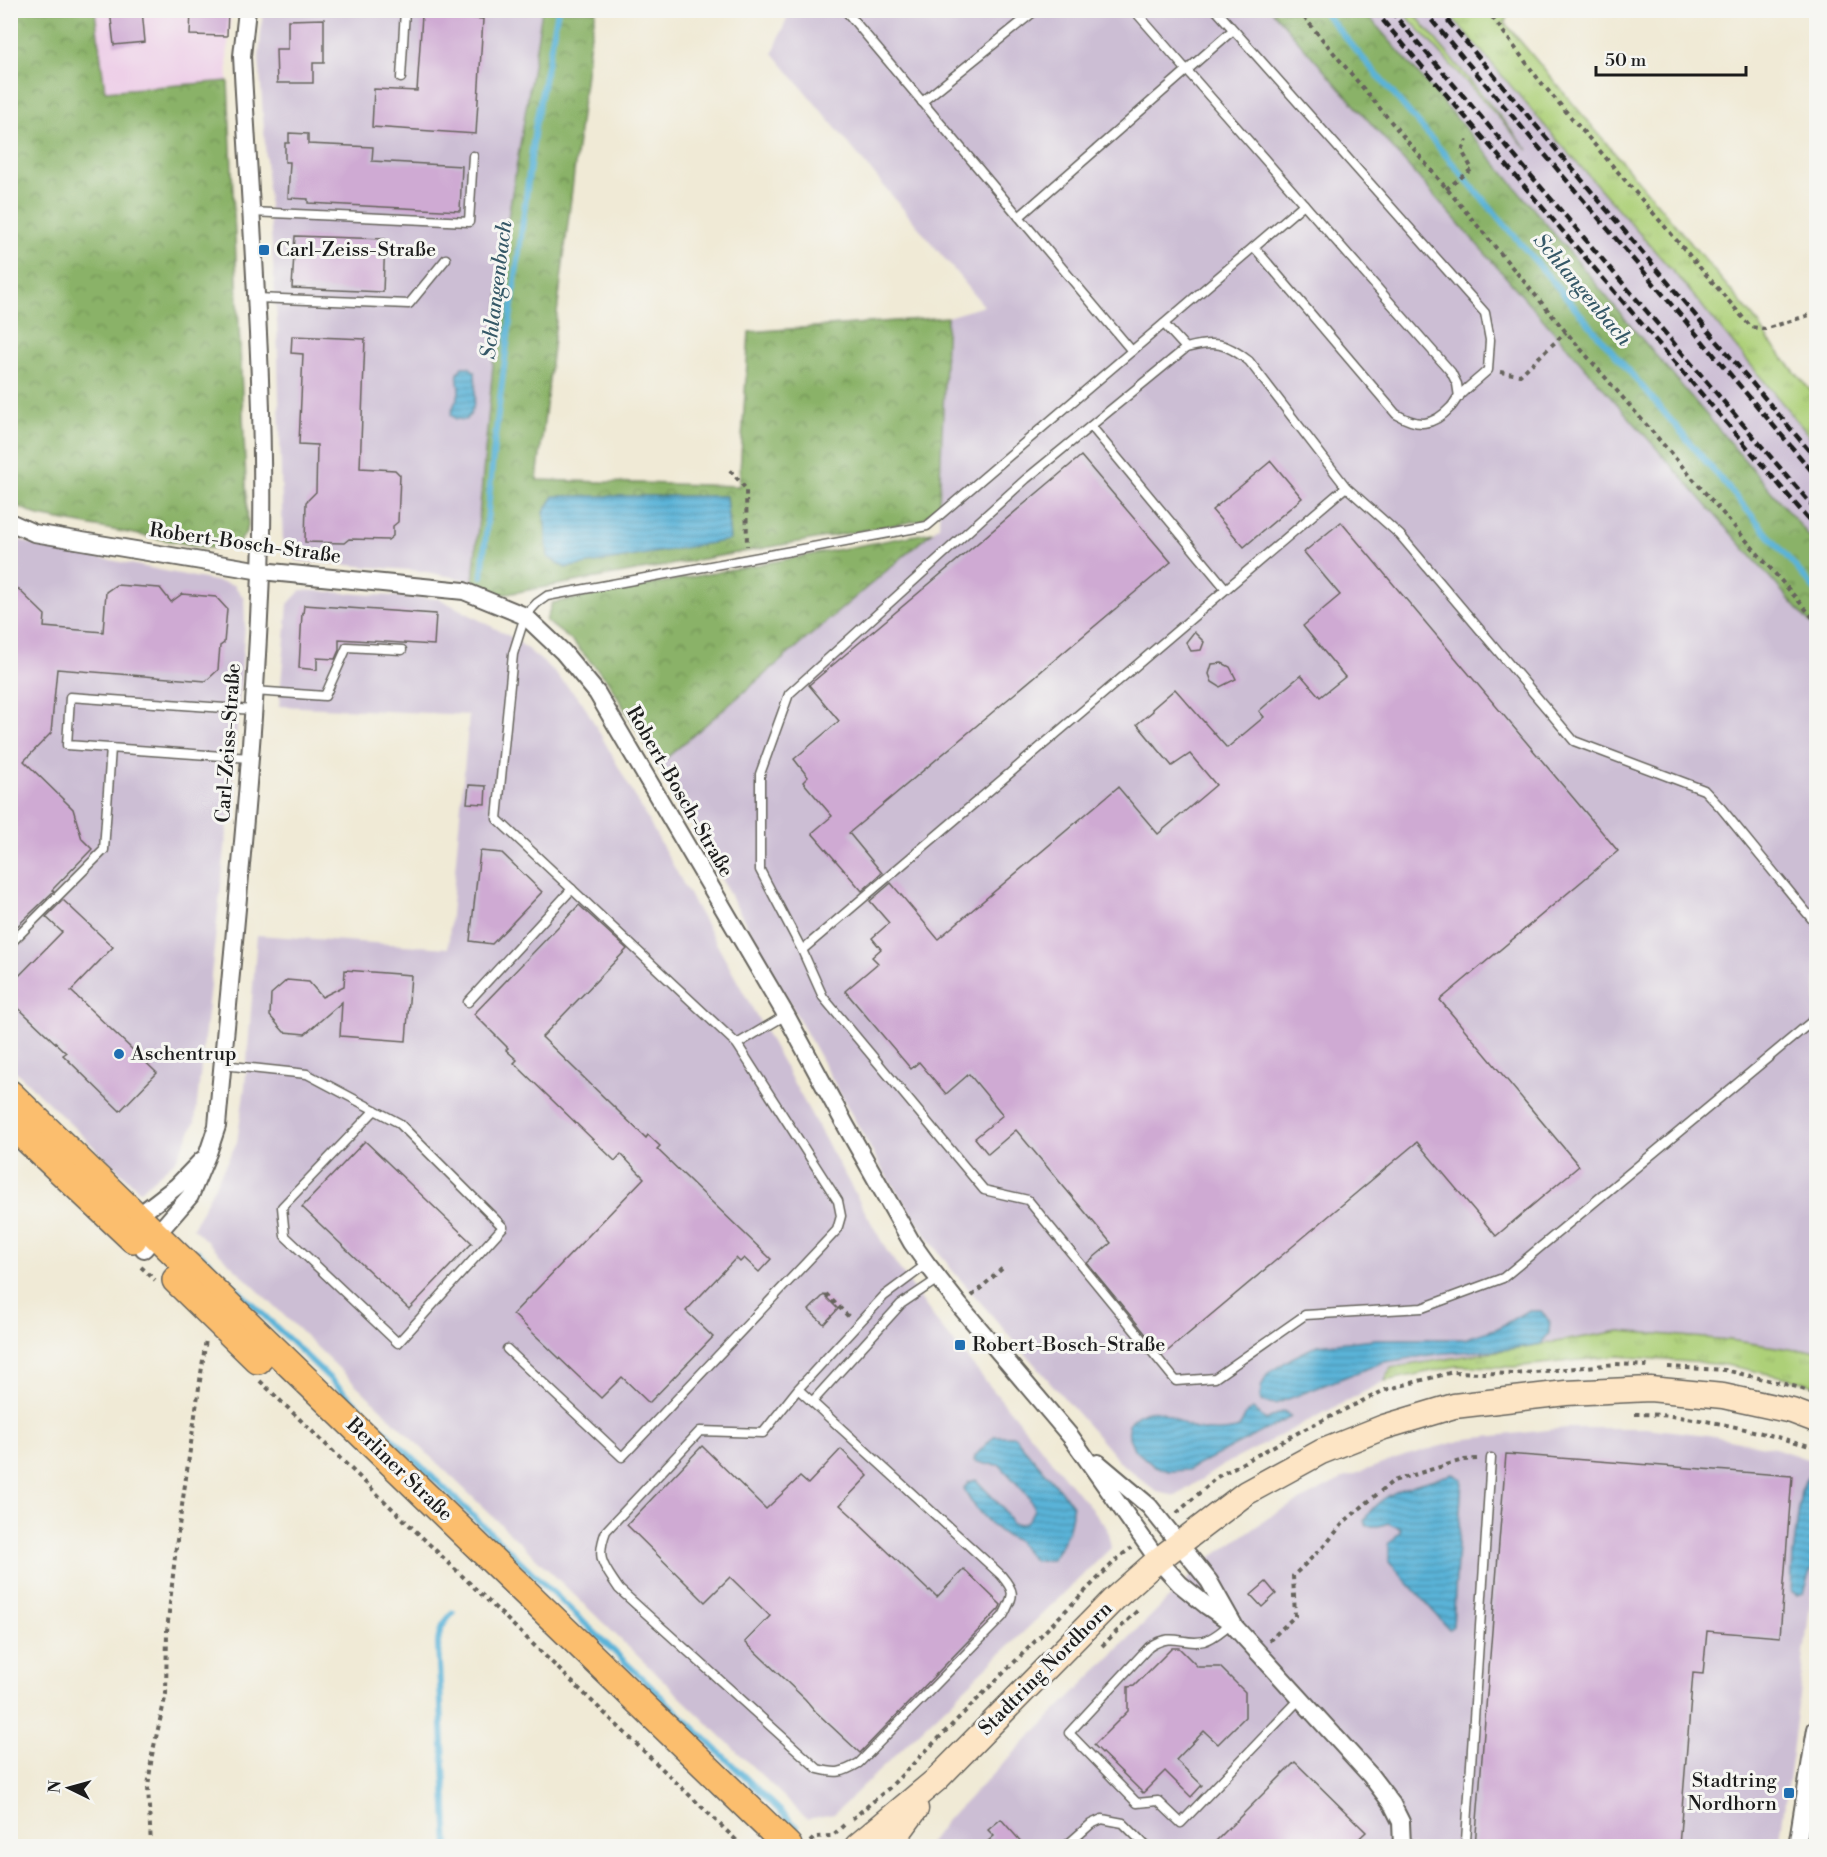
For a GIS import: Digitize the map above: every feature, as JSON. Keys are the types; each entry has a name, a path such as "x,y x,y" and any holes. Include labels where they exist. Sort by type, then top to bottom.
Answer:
{"main road":[{"name":"Berliner Straße","path":"10,1094 139,1239 216,1320 766,1846"},
{"name":"Berliner Straße","path":"10,1124 139,1239 797,1846"},
{"name":"Stadtring Nordhorn","path":"857,1846 936,1780 1113,1599 1178,1542 1246,1493 1321,1452 1384,1427 1454,1406 1566,1393 1650,1389 1723,1396 1792,1411 1816,1420"},
{"name":"Stadtring Nordhorn","path":"889,1846 936,1780"}],"street":[{"name":"Carl-Zeiss-Straße","path":"139,1239 190,1196 217,1126 250,758 261,571 261,434 242,56 247,10"},
{"name":"Robert-Bosch-Straße","path":"10,522 34,532 261,571 464,591 525,616 563,652 597,693 786,1015 851,1136 912,1242 960,1306 1071,1437 1158,1560"},
{"name":"Carl-Zeiss-Straße","path":"139,1239 177,1186 208,1153"},
{"name":"Robert-Bosch-Straße","path":"1071,1437 1115,1479 1149,1506 1178,1542"},
{"path":"1178,1542 1209,1581 1232,1623 1370,1775 1392,1804 1401,1822 1402,1846"},
{"path":"1158,1560 1180,1584 1232,1623"},
{"path":"1797,1846 1816,1728"}],"lane":[{"path":"401,78 405,10"},
{"path":"845,10 1132,351"},
{"path":"922,102 1036,10"},
{"path":"1134,10 1451,372 1457,384 1459,397"},
{"path":"1216,10 1485,313 1490,340 1488,370 1451,407 1434,420 1423,424 1411,422 1396,414 1254,247"},
{"path":"1019,217 1233,30"},
{"path":"250,212 469,222 473,156"},
{"path":"507,1349 622,1457 837,1230 841,1216 838,1201 737,1044 498,819 513,654 525,616 547,596 927,526 1304,204"},
{"path":"255,298 409,304 446,259"},
{"path":"1164,324 1186,348"},
{"path":"1816,924 1704,790 1574,741 1400,535 1346,487 1249,361 1233,348 1216,343 1186,348 1026,479 789,694 760,774 760,870 802,950 823,997 984,1190 1028,1200 1176,1381 1215,1378 1305,1315 1422,1308 1503,1278 1816,1018"},
{"path":"1091,426 1226,589"},
{"path":"802,950 1346,487"},
{"path":"254,691 326,696 347,647 402,650"},
{"path":"250,758 67,745 70,697 253,710"},
{"path":"10,944 104,850 111,748"},
{"path":"468,1002 572,889"},
{"path":"737,1044 786,1015"},
{"path":"222,1065 307,1074 375,1110 399,1123 503,1227 398,1342 285,1236 282,1207 375,1110"},
{"path":"798,1389 1011,1587 1012,1598 1003,1617 859,1763 845,1771 833,1773 818,1769 619,1589 601,1562 601,1545 606,1531 700,1431 763,1433 798,1389 884,1296 927,1264"},
{"path":"812,1402 901,1304 938,1279"},
{"path":"1463,1846 1466,1841 1491,1458"},
{"path":"1232,1623 1213,1637 1203,1641 1172,1638 1159,1641 1149,1647 1069,1733 1137,1803 1158,1801 1181,1823 1300,1698"},
{"path":"1066,1846 1091,1824 1102,1819 1122,1822 1146,1846"}],"path":[{"path":"1298,10 1566,332 1816,621"},
{"path":"1487,10 1539,80 1751,327 1765,329 1816,313"},
{"path":"1446,189 1472,169 1462,151 1467,140"},
{"path":"1488,370 1520,375 1566,332"},
{"path":"730,471 746,489 747,559"},
{"path":"139,1239 159,1284"},
{"path":"960,1306 1005,1266"},
{"path":"826,1294 857,1325"},
{"path":"151,1846 148,1787 152,1755 166,1694 167,1631 176,1547 204,1343 216,1320"},
{"path":"257,1379 736,1840 739,1846"},
{"path":"1625,1414 1647,1414 1712,1422 1785,1438 1816,1448"},
{"path":"1258,1652 1294,1616 1293,1576 1326,1544 1345,1521 1393,1481 1463,1460 1491,1458"},
{"path":"1179,1511 1188,1502"},
{"path":"797,1846 815,1837 832,1836 889,1788 1119,1557 1131,1548"},
{"path":"1119,1557 1124,1563"}],"shaded area":[{"path":"95,11 231,11 227,58 228,81 104,91"},
{"path":"263,11 542,11 505,236 473,581 421,571 297,561 283,549 277,321 259,57"},
{"path":"790,11 1272,11 1816,630 1816,1350 1796,1350 1729,1340 1620,1331 1553,1344 1391,1368 1385,1381 1222,1466 1176,1496 1157,1492 1121,1463 952,1270 883,1171 658,765 939,526 947,317 984,306 773,53"},
{"path":"1364,11 1402,11 1514,133 1412,11 1447,11 1683,283 1816,444 1816,544 1503,172"},
{"path":"10,536 31,544 234,585 244,598 245,624 234,767 195,1122 176,1160 140,1191 11,1067"},
{"path":"301,590 440,599 515,639 549,667 583,703 887,1251 937,1322 1107,1528 1111,1548 834,1814 807,1819 193,1228 237,1142 245,1086 257,935 448,948 469,715 279,706 288,604"},
{"path":"1566,1428 1645,1428 1708,1435 1775,1448 1816,1462 1816,1584 1811,1597 1779,1846 927,1846 946,1821 1206,1561 1274,1514 1344,1478 1404,1456 1467,1439"}],"green space":[{"path":"11,10 95,11 105,91 228,81 248,526 245,534 233,546 208,548 39,516 11,503"},
{"path":"542,11 596,11 590,40 537,480 739,486 749,332 947,317 939,505 922,520 501,595 473,581 505,236"},
{"path":"1272,11 1364,11 1503,172 1816,544 1816,630"},
{"path":"1402,11 1412,11 1528,150"},
{"path":"1447,11 1508,11 1505,23 1759,324 1769,341 1816,397 1816,444 1683,283"},
{"path":"932,532 658,765 608,681 572,641 546,621 552,603"},
{"path":"1620,1331 1729,1340 1796,1350 1816,1350 1816,1386 1726,1365 1618,1356 1513,1367 1456,1366 1385,1381 1391,1368"}],"water":[{"path":"462,367 469,367 475,372 474,404 466,420 456,419 451,415 459,394 458,376"},
{"path":"554,496 726,496 730,540 565,568 548,557 544,512"},
{"path":"1527,1311 1541,1311 1550,1321 1549,1333 1541,1344 1509,1349 1444,1353 1384,1362 1275,1404 1261,1401 1261,1388 1267,1374 1318,1345 1376,1339 1464,1339 1498,1328"},
{"path":"1253,1409 1266,1420 1284,1411 1291,1417 1188,1470 1169,1471 1155,1467 1134,1449 1129,1437 1128,1424 1145,1412 1154,1410 1196,1429 1218,1431 1239,1428 1247,1412"},
{"path":"994,1436 1014,1436 1072,1504 1069,1527 1052,1560 1035,1561 1018,1542 1003,1534 986,1520 966,1494 964,1488 969,1482 976,1480 1002,1507 1012,1524 1028,1520 1034,1509 1029,1497 1000,1465 974,1461 975,1456"},
{"path":"1812,1473 1816,1475 1816,1556 1804,1593 1797,1595 1791,1591 1793,1555 1801,1491 1806,1479"},
{"path":"1453,1474 1462,1479 1453,1626 1449,1629 1389,1562 1389,1544 1401,1529 1388,1523 1367,1526 1364,1521 1380,1501 1391,1494 1415,1484"}],"building":[{"path":"110,10 142,10 145,42 114,45"},
{"path":"191,10 228,10 227,36 190,35"},
{"path":"422,15 483,19 476,134 372,127 374,89 417,91"},
{"path":"324,19 324,63 313,63 313,83 277,83 276,49 288,49 288,20"},
{"path":"289,133 308,134 308,144 373,147 372,161 462,166 460,211 308,203 308,199 288,198 290,162 285,162 285,143 289,143"},
{"path":"295,236 385,239 383,292 292,288"},
{"path":"292,336 365,339 360,468 395,470 400,475 398,522 393,526 393,536 388,540 349,539 344,543 305,542 306,502 316,492 317,445 299,444 303,354 291,353"},
{"path":"1081,456 1171,562 849,833 882,873 862,891 812,833 832,816 803,782 808,777 794,759 839,721 809,685"},
{"path":"1271,461 1302,498 1244,547 1212,510"},
{"path":"1341,522 1618,851 1440,1000 1579,1166 1496,1236 1417,1142 1163,1355 1087,1263 1111,1243 1016,1130 988,1154 975,1138 1003,1115 969,1074 946,1094 919,1062 911,1069 845,991 878,963 872,957 881,949 872,938 889,923 870,901 891,883 938,939 1118,787 1158,834 1216,785 1190,754 1172,766 1137,724 1175,689 1227,748 1264,717 1259,711 1301,675 1320,697 1345,677 1303,626 1340,595 1304,552"},
{"path":"10,581 45,615 44,627 103,632 106,592 116,585 160,588 171,602 182,594 216,597 227,609 224,643 220,646 218,670 206,681 57,669 51,733 24,761 73,809 82,839 92,849 52,890 54,891 10,933"},
{"path":"304,605 436,614 434,645 339,639 339,650 335,659 317,658 317,670 299,668"},
{"path":"1194,632 1204,642 1201,650 1191,651 1186,642"},
{"path":"1222,663 1230,667 1236,679 1220,687 1212,682 1209,674 1212,664"},
{"path":"469,785 486,786 485,804 467,803"},
{"path":"480,851 502,853 542,892 492,944 470,941"},
{"path":"63,900 113,947 71,991 157,1073 120,1111 63,1055 66,1053 10,1000 10,985 62,932 46,917"},
{"path":"579,905 627,949 542,1037 646,1138 648,1135 660,1146 657,1149 771,1259 759,1272 744,1258 740,1262 736,1258 686,1311 713,1337 649,1403 622,1377 601,1398 513,1314 644,1178 621,1154 615,1161 514,1063 517,1060 506,1050 508,1048 474,1014"},
{"path":"345,970 411,975 406,1041 340,1036 342,1002 305,1034 284,1032 270,1016 271,994 287,980 309,982 322,997 344,986"},
{"path":"365,1141 472,1243 409,1309 302,1207"},
{"path":"824,1295 838,1309 824,1324 809,1310"},
{"path":"702,1446 766,1509 800,1477 808,1484 841,1449 868,1476 840,1505 860,1525 937,1597 964,1569 1001,1605 860,1753 745,1642 770,1616 730,1577 705,1602 627,1525"},
{"path":"1506,1454 1792,1476 1780,1637 1707,1631 1703,1674 1693,1673 1679,1846 1475,1846"},
{"path":"1266,1582 1276,1594 1262,1607 1251,1595"},
{"path":"1172,1648 1179,1648 1198,1667 1220,1667 1245,1692 1245,1717 1218,1744 1204,1731 1176,1760 1202,1785 1191,1797 1165,1771 1143,1793 1094,1745 1128,1711 1128,1687 1134,1686"},
{"path":"1295,1762 1366,1832 1351,1846 1211,1846"},
{"path":"1001,1819 1025,1846 982,1846 994,1836 988,1830"}],"waterway":[{"name":"Schlangenbach","path":"482,576 494,445 535,127 558,10"},
{"name":"Schlangenbach","path":"1322,10 1816,591"},
{"path":"198,1252 797,1827"},
{"path":"448,1846 438,1644 442,1627 453,1613"}],"railway":[{"path":"1374,10 1816,528"},
{"path":"1390,10 1816,510"},
{"path":"1423,10 1816,476"},
{"path":"1439,10 1816,459"}],"place":[{"name":"Carl-Zeiss-Straße","path":"264,250"},
{"name":"Aschentrup","path":"119,1054"},
{"name":"Robert-Bosch-Straße","path":"960,1345"},
{"name":"Stadtring Nordhorn","path":"1789,1793"}]}
